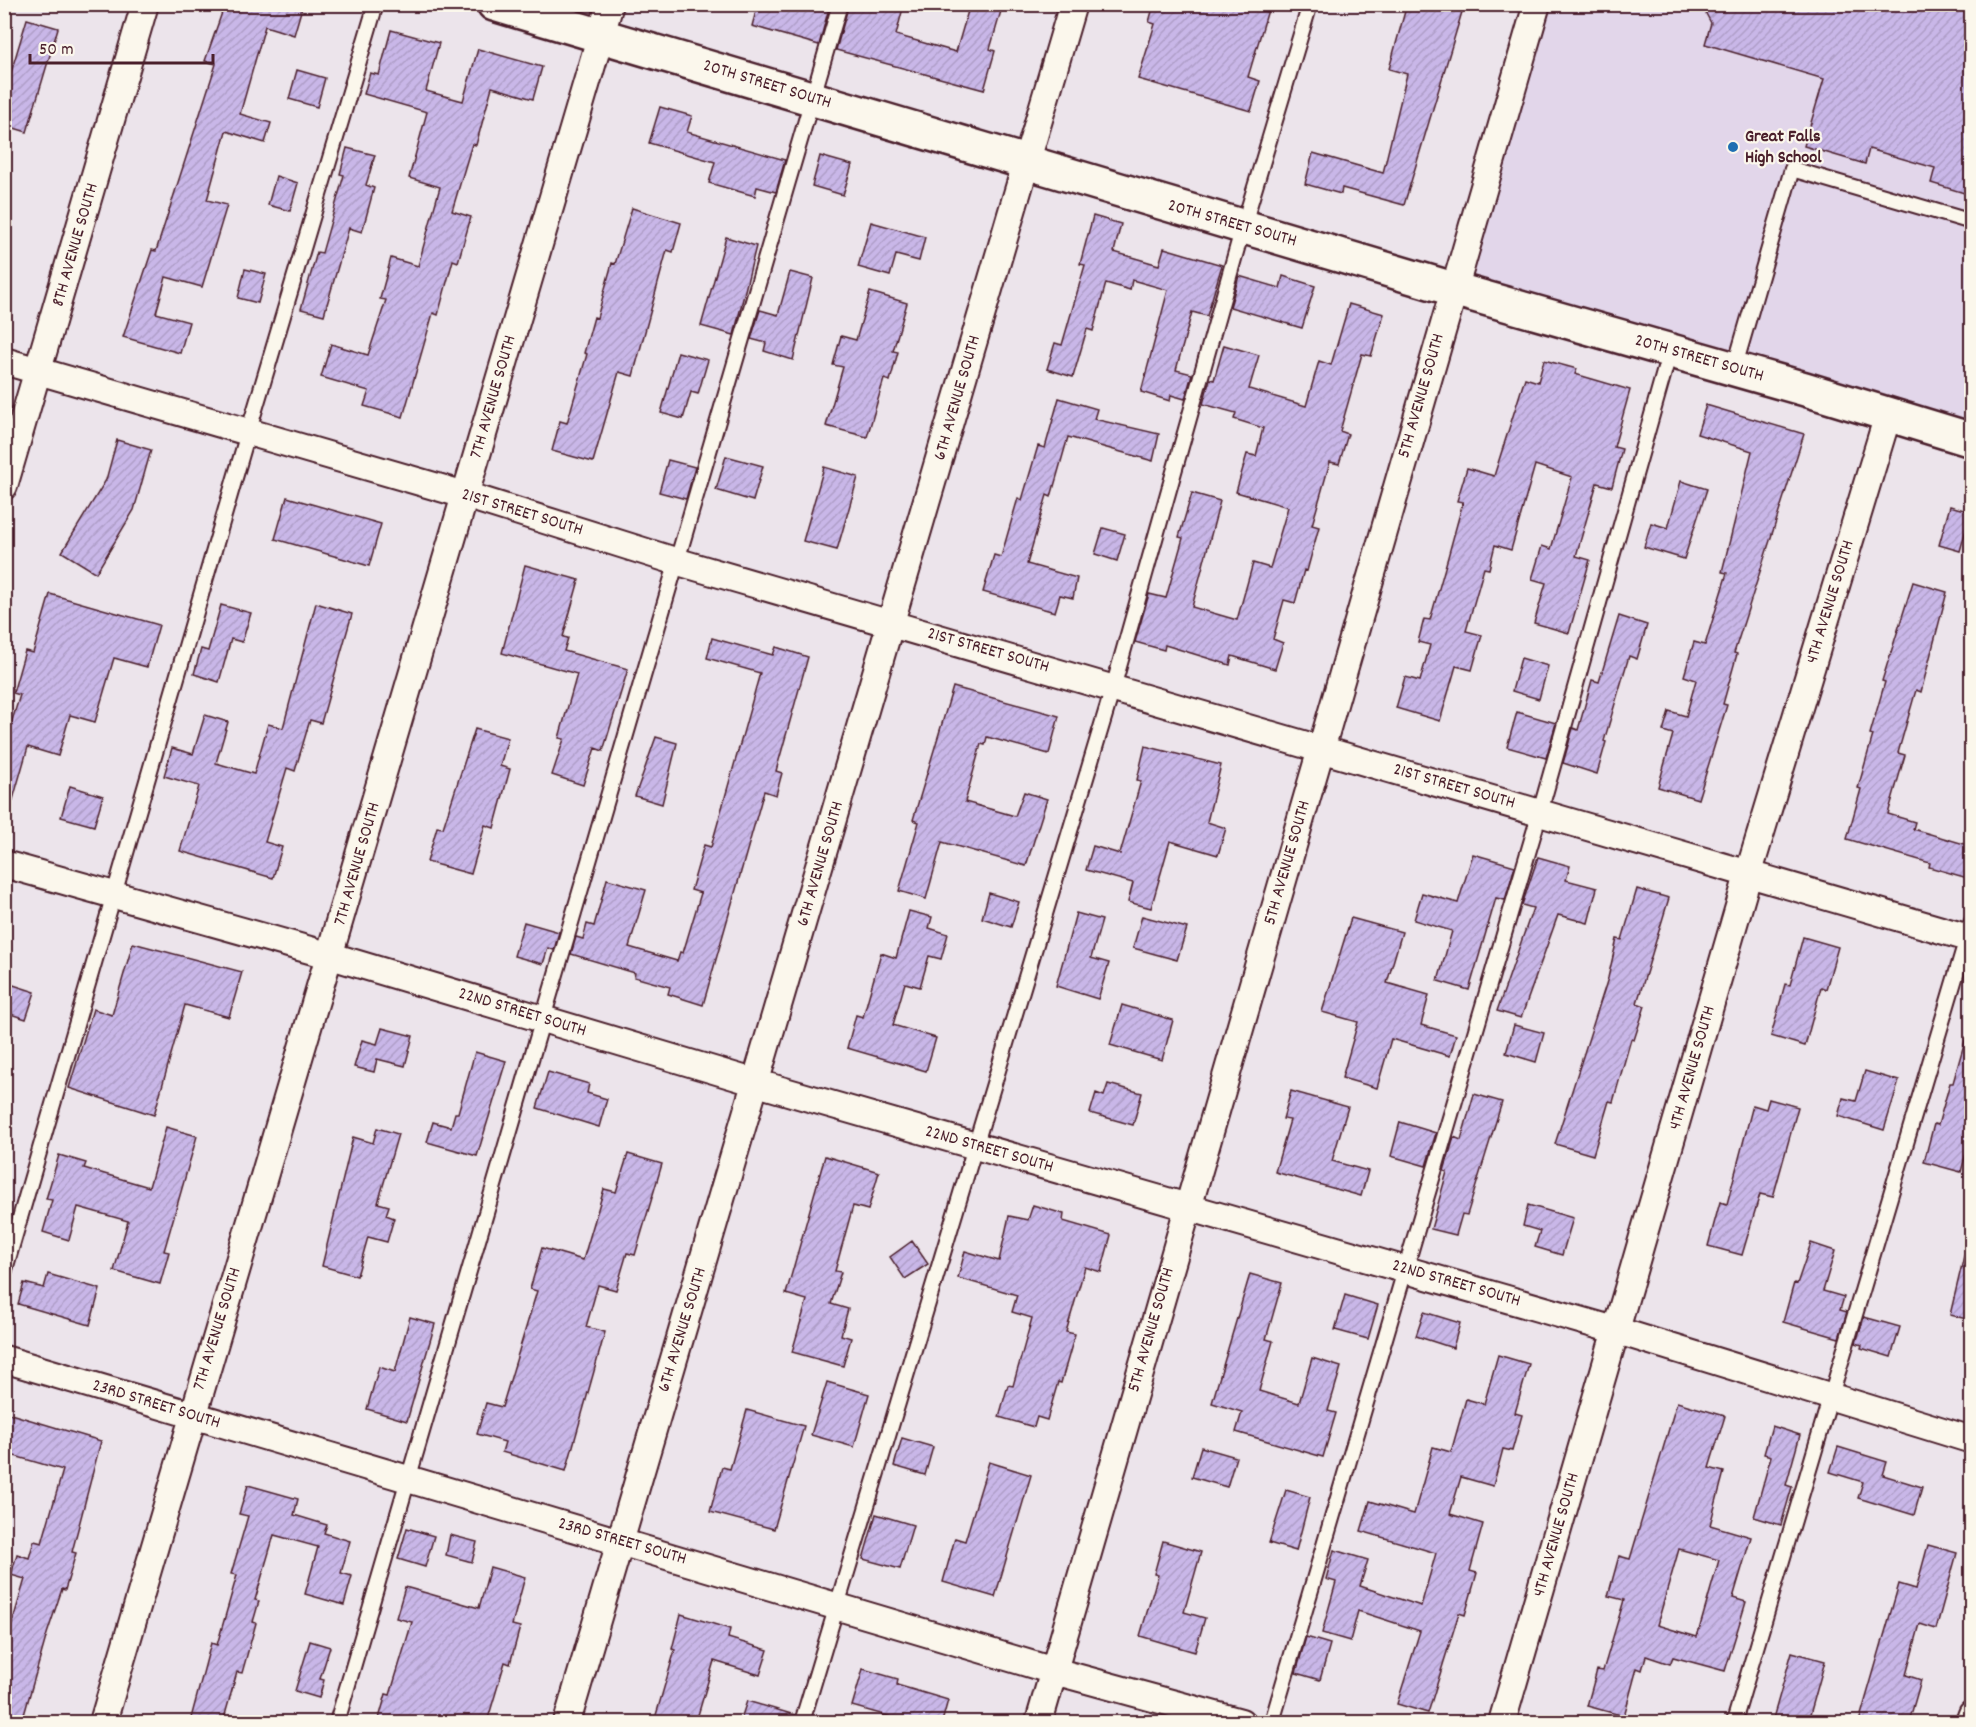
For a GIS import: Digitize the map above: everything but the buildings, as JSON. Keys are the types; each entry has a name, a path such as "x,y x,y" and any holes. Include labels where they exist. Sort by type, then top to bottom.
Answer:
{"street":[{"name":"8TH AVENUE SOUTH","path":"4,486 145,4"},
{"name":"20TH STREET SOUTH","path":"495,4 1453,289 1971,437"},
{"name":"7TH AVENUE SOUTH","path":"104,1722 610,4"},
{"name":"6TH AVENUE SOUTH","path":"567,1722 893,623 1073,4"},
{"name":"5TH AVENUE SOUTH","path":"1039,1722 1537,4"},
{"name":"21ST STREET SOUTH","path":"4,361 465,495 675,561 1322,749 1749,872 1970,932"},
{"name":"4TH AVENUE SOUTH","path":"1502,1722 1618,1331 1749,872 1888,415"},
{"name":"22ND STREET SOUTH","path":"4,864 331,956 757,1083 1618,1331 1971,1440"},
{"name":"23RD STREET SOUTH","path":"4,1359 1054,1671 1240,1722"},
{"path":"1969,1722 1971,1714"}],"lane":[{"path":"4,1273 116,896 248,433 376,4"},
{"path":"337,1722 675,561 840,4"},
{"path":"802,1722 1113,688 1243,227 1310,4"},
{"path":"1734,369 1792,169 1971,222"},
{"path":"1272,1722 1540,812 1670,351"},
{"path":"1734,1722 1829,1396 1970,932"}],"shaded area":[{"name":"Great Falls High School","path":"1537,5 1971,5 1971,440 1453,289"}],"place":[{"name":"Great Falls High School","path":"1733,147"}]}
